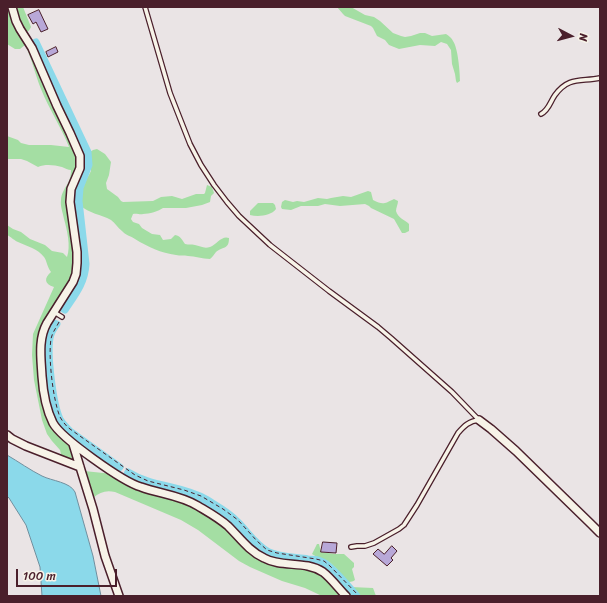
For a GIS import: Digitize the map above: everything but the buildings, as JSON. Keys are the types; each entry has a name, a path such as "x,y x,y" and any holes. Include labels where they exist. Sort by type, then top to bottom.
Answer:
{"street":[{"path":"12,7 20,30 32,48 80,156 80,168 72,189 70,202 77,252 76,274 73,282 53,312 43,330 42,335 42,379 45,397 53,422 57,429 73,444 134,484 184,499 197,506 223,522 248,547 271,562 306,566 323,572 346,596"},
{"path":"479,420 527,462 600,533"},
{"path":"7,435 26,446 80,468"},
{"path":"73,444 93,509 107,562 120,596"}],"lane":[{"path":"145,7 170,93 190,144 201,165 226,202 270,245 387,334 452,392 479,420"},
{"path":"541,114 546,110 560,89 569,83 580,79 600,78"},
{"path":"53,312 62,316"},
{"path":"352,547 365,546 374,543 404,525 458,433 467,424 474,420 479,420"}],"path":[{"path":"62,316 52,336 50,356 58,410 62,419 70,429 135,475 148,481 201,496 224,509 238,520 267,550 324,561 359,596"}],"green space":[{"path":"7,7 10,7 31,53 41,80 76,153 77,159 76,171 68,195 67,203 73,251 73,273 71,280 41,327 39,333 38,352 52,426 58,435 71,447 73,460 58,456 61,454 60,450 47,434 42,420 34,380 32,355 33,334 54,287 46,281 47,276 51,272 42,254 7,235 7,225 21,232 30,239 45,245 52,251 63,253 67,257 69,248 68,238 61,207 61,198 70,178 71,170 53,165 38,167 21,159 7,159 7,136 29,145 69,147 44,96 25,45 20,49 15,49 7,44"},
{"path":"14,7 23,7 31,27 28,32 23,30"},
{"path":"337,7 351,7 365,15 374,17 393,33 405,37 420,33 425,33 432,36 446,34 455,44 460,81 457,83 456,81 452,64 451,50 447,44 441,42 435,46 420,45 399,49 389,45 385,40 377,36 371,26 345,16"},
{"path":"97,149 105,154 111,162 106,183 107,189 123,202 153,201 161,197 172,196 182,199 196,194 204,194 207,185 212,187 214,193 211,196 210,202 186,208 163,208 148,213 133,214 131,219 133,222 139,224 142,228 152,234 160,235 163,240 171,239 175,235 180,237 185,244 206,248 213,246 226,237 229,238 227,246 216,252 210,259 165,253 125,234 111,220 84,208 80,205 81,190 91,171 90,152"},
{"path":"368,191 371,192 373,200 379,203 386,203 394,199 398,201 396,211 400,217 409,224 409,231 402,233 394,219 365,204 340,206 325,204 318,206 301,206 291,210 282,209 281,207 282,202 285,200 304,202 318,198 327,199 343,196 351,197"},
{"path":"258,203 273,203 276,209 271,213 264,215 250,215 250,211"},
{"path":"84,471 113,474 187,502 220,523 256,556 302,566 321,574 343,596 322,596 250,567 239,561 198,530 181,520 115,492 103,492 93,498"},
{"path":"146,487 181,494 211,506 229,518 257,548 269,556 319,564 329,570 352,596 348,596 328,574 276,560 264,555 201,506"},
{"path":"317,544 319,544 321,552 344,554 354,563 354,567 352,569 355,580 352,582 347,581 330,563 312,554"},
{"path":"351,587 373,588 376,596 360,596"}],"water":[{"path":"7,455 46,478 69,486 75,492 93,556 101,596 42,596 40,567 26,525 7,496"}],"waterway":[{"path":"36,42 88,152 89,165 80,188 79,201 86,264 85,271 82,283 65,310 62,308 63,303 77,281 80,272 81,259 73,204 76,187 84,167 82,152 56,101 34,48 34,43 36,42"},
{"path":"54,323 57,324 50,338 49,355 53,391 57,412 60,419 70,431 120,467 118,469 66,433 54,418 46,376 44,349 44,338 47,331 54,323"},
{"path":"135,482 129,479 127,474 128,472 147,481 197,494 231,515 256,542 269,552 288,557 316,559 327,564 357,596"},
{"path":"164,490 198,500 214,508 235,523 255,546 268,555 275,558 319,564 329,570 352,596"}]}
